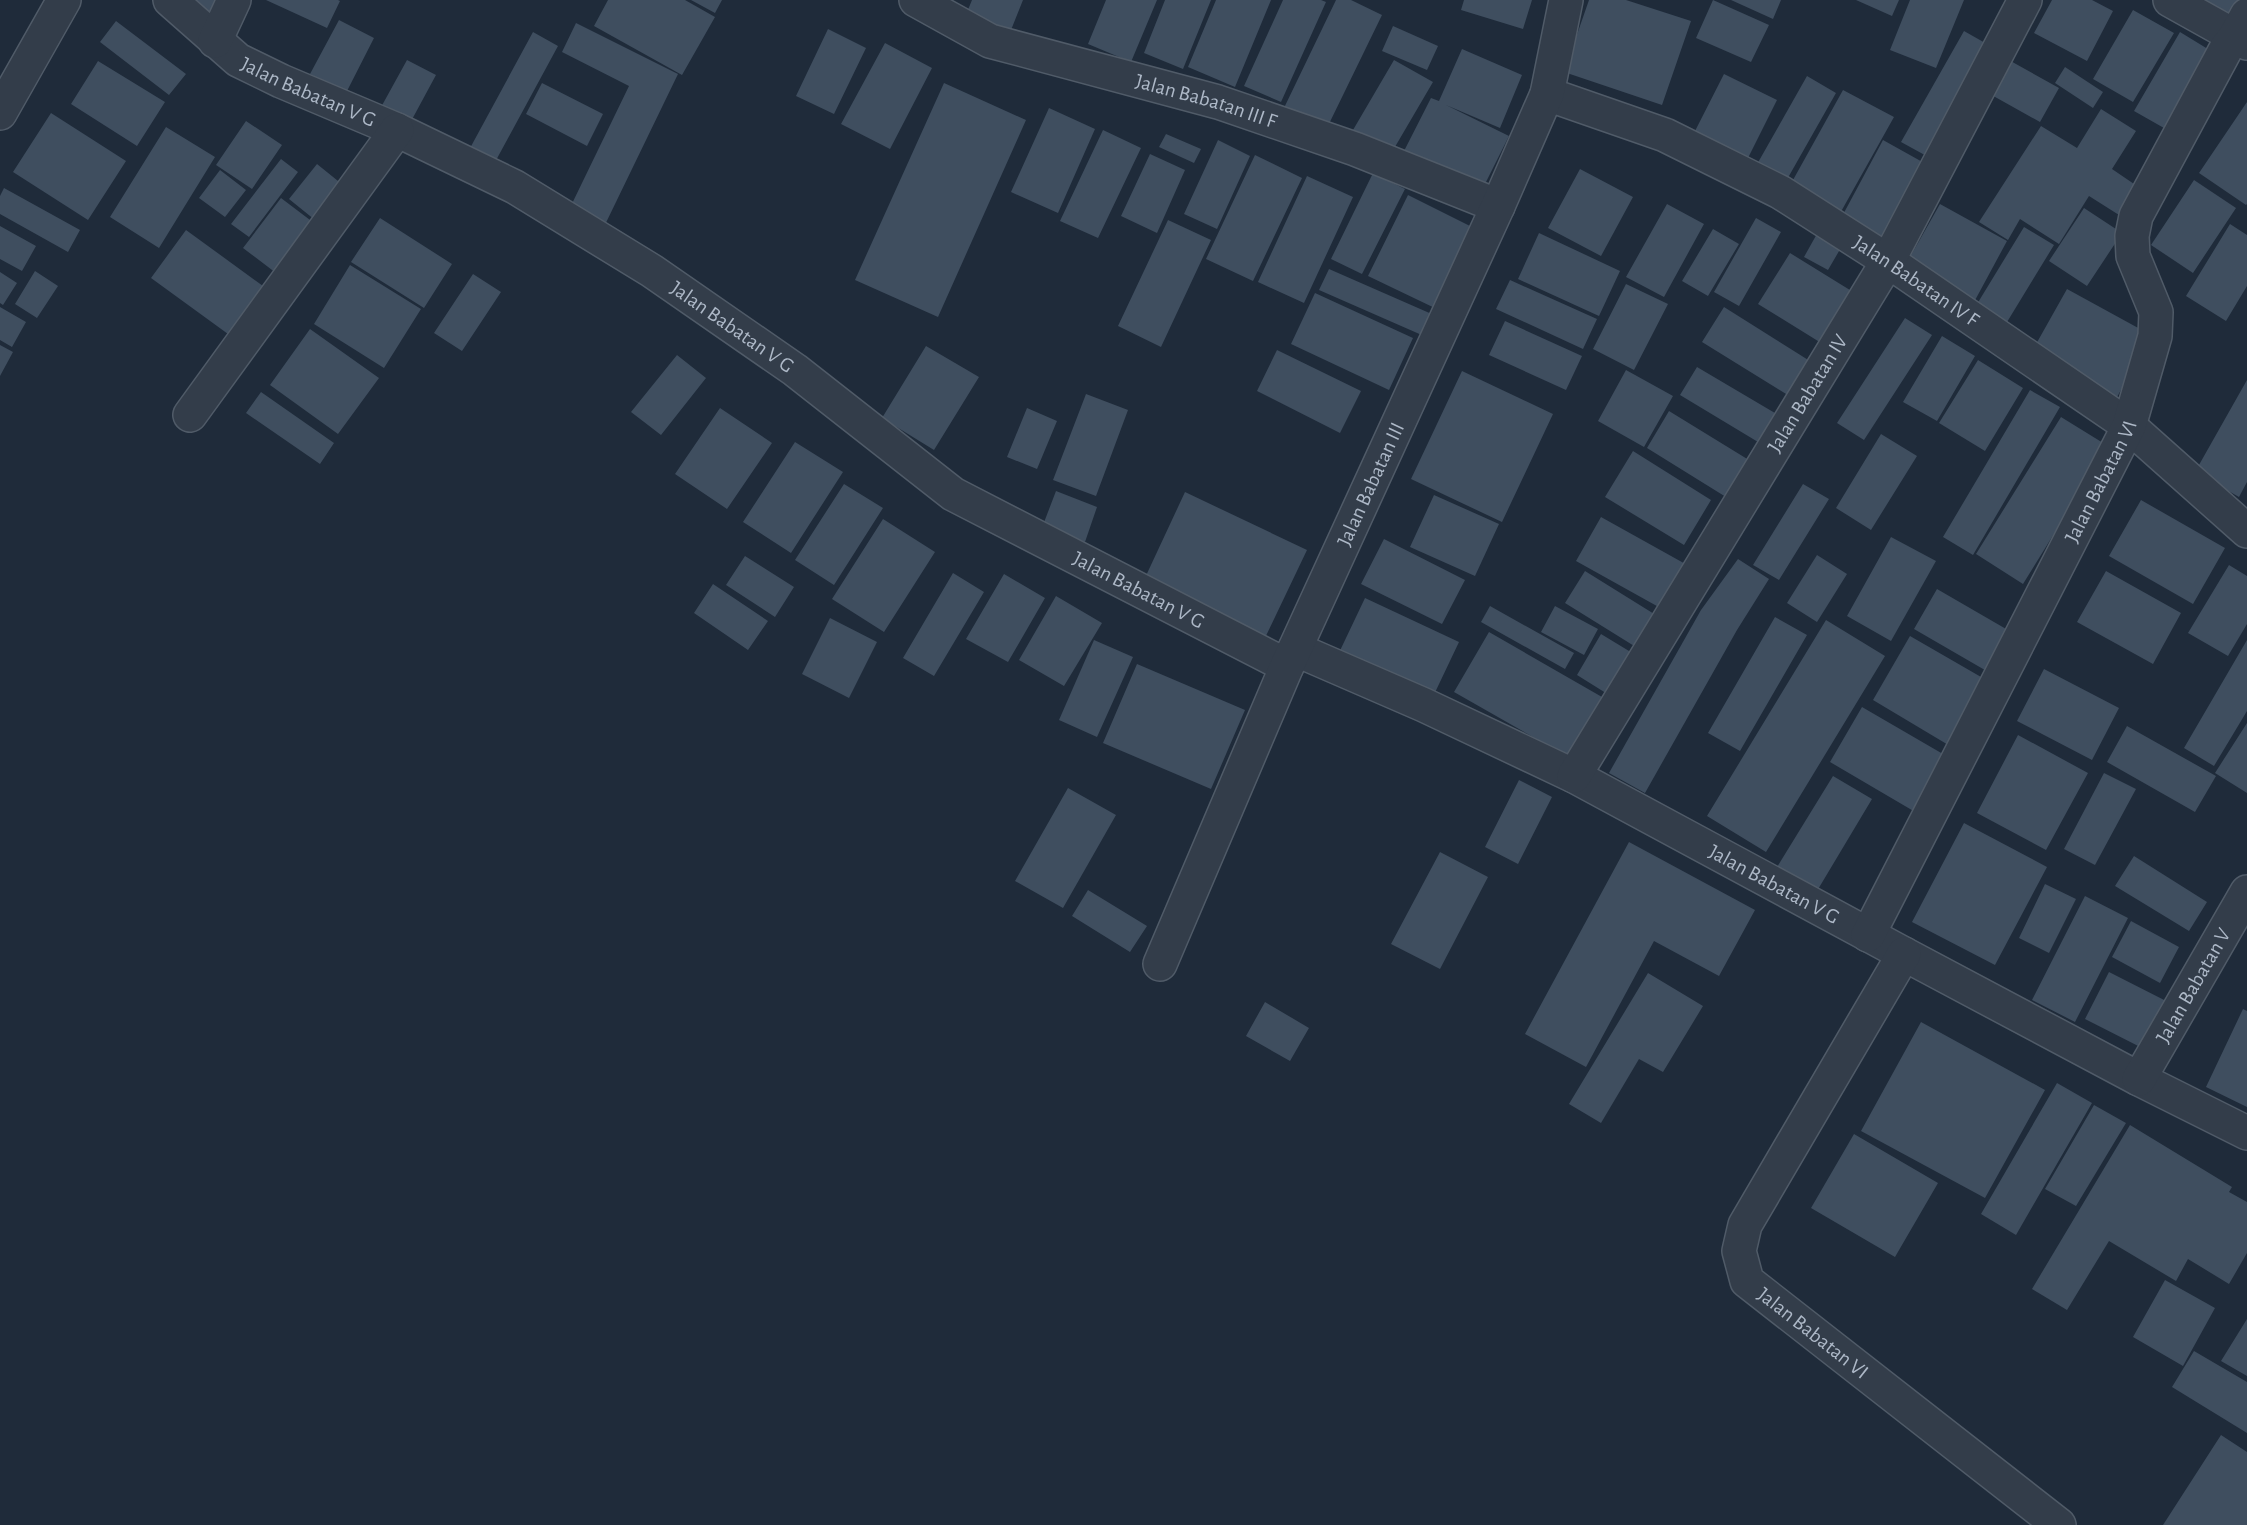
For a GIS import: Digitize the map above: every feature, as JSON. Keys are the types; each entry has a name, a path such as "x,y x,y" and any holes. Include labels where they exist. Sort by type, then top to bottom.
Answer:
{"street":[{"path":"0,113 64,0"},
{"name":"Jalan Babatan V G","path":"170,0 237,60 396,130 514,187 652,271 795,370 953,494 1291,657 1424,705 1574,776 2139,1079 2247,1133"},
{"path":"215,41 234,0"},
{"name":"Jalan Babatan III F","path":"916,0 990,41 1218,102 1355,149 1498,206"},
{"name":"Jalan Babatan III","path":"1160,964 1291,657 1547,94 1566,0"},
{"name":"Jalan Babatan IV","path":"1574,776 1888,261 2025,0"},
{"path":"2170,0 2243,32"},
{"name":"Jalan Babatan VI","path":"1868,934 2129,426 2155,336 2156,312 2133,256 2132,236 2136,216 2227,47 2243,32"},
{"name":"Jalan Babatan IV F","path":"1547,94 1665,135 1780,192 1888,261 2129,426 2247,531"},
{"path":"190,414 396,130"},
{"name":"Jalan Babatan V","path":"2139,1079 2247,891"},
{"name":"Jalan Babatan VI","path":"1904,954 1745,1225 1739,1251 1747,1281 2059,1525"}],"building":[{"path":"197,0 230,0 216,27 189,14"},
{"path":"266,0 338,0 340,1 327,28"},
{"path":"608,0 685,0 715,17 682,75 594,26"},
{"path":"691,0 722,0 715,13"},
{"path":"972,0 1023,0 1009,35 965,17"},
{"path":"1106,0 1157,0 1131,62 1088,44"},
{"path":"1165,0 1211,0 1183,69 1144,53"},
{"path":"1216,0 1271,0 1235,87 1188,67"},
{"path":"1283,0 1326,2 1281,102 1244,86"},
{"path":"1336,0 1351,0 1382,15 1326,130 1283,110"},
{"path":"1464,0 1532,0 1523,29 1461,10"},
{"path":"1589,0 1626,0 1691,21 1662,105 1564,72"},
{"path":"1713,0 1769,25 1751,62 1696,38"},
{"path":"1731,0 1781,0 1773,19"},
{"path":"1856,0 1899,0 1892,16"},
{"path":"1910,0 1964,0 1936,68 1890,50"},
{"path":"2052,0 2092,0 2113,11 2087,61 2034,33"},
{"path":"2192,0 2244,0 2228,27"},
{"path":"2133,10 2174,33 2133,102 2093,79"},
{"path":"339,20 374,38 346,93 310,74"},
{"path":"116,21 186,74 169,95 100,42"},
{"path":"576,23 678,74 601,233 566,216 629,86 562,52"},
{"path":"1393,26 1438,46 1427,70 1382,51"},
{"path":"828,29 866,48 834,114 796,96"},
{"path":"1964,31 1994,48 1932,159 1901,142"},
{"path":"533,32 558,46 494,164 469,150"},
{"path":"2180,32 2216,54 2171,132 2134,111"},
{"path":"885,43 932,68 890,149 841,124"},
{"path":"1462,49 1522,75 1500,128 1446,105 1509,136 1481,192 1403,153 1431,98 1439,101"},
{"path":"2007,59 2059,88 2040,122 1988,93"},
{"path":"407,60 436,75 409,125 380,109"},
{"path":"1394,60 1433,82 1392,152 1353,130"},
{"path":"98,61 165,102 137,146 71,104"},
{"path":"2065,67 2103,92 2093,108 2055,83"},
{"path":"1724,74 1777,100 1747,160 1694,133"},
{"path":"1807,76 1836,93 1785,183 1756,166"},
{"path":"542,83 603,114 587,146 526,114"},
{"path":"944,83 1026,120 938,317 855,280"},
{"path":"1843,90 1894,117 1838,217 1788,189"},
{"path":"2247,102 2247,204 2246,205 2199,173"},
{"path":"1049,108 1095,129 1058,213 1011,192"},
{"path":"2101,109 2136,131 2112,169 2137,186 2119,215 2089,196 2059,244 2020,219 2008,240 1979,222 2041,126 2077,148"},
{"path":"51,113 126,161 88,220 13,172"},
{"path":"246,121 282,145 252,189 216,165"},
{"path":"166,127 215,157 159,248 110,217"},
{"path":"1103,130 1141,148 1098,238 1060,221"},
{"path":"1166,134 1201,149 1194,163 1159,147"},
{"path":"1218,140 1250,156 1217,229 1184,214"},
{"path":"1883,140 1935,169 1890,250 1839,222"},
{"path":"1150,154 1185,170 1157,233 1121,216"},
{"path":"1255,155 1302,178 1253,281 1206,259"},
{"path":"281,159 298,172 249,237 231,224"},
{"path":"317,164 343,185 315,220 289,199"},
{"path":"1580,169 1633,197 1601,256 1548,228"},
{"path":"220,170 246,190 225,217 199,198"},
{"path":"1373,173 1405,189 1362,274 1331,259"},
{"path":"1307,176 1353,197 1304,303 1258,282"},
{"path":"2194,180 2236,208 2193,273 2151,245"},
{"path":"4,188 80,230 68,252 0,214 0,196"},
{"path":"1408,195 1480,231 1441,311 1368,276"},
{"path":"281,198 314,223 276,273 243,248"},
{"path":"1667,204 1704,224 1664,297 1626,277"},
{"path":"1940,204 2007,241 1973,304 1905,266"},
{"path":"2084,208 2122,233 2087,286 2049,261"},
{"path":"380,218 452,264 424,308 351,262"},
{"path":"1756,218 1781,232 1739,306 1714,292"},
{"path":"1168,220 1211,240 1161,347 1118,326"},
{"path":"2230,224 2247,235 2247,286 2226,321 2186,296"},
{"path":"0,226 36,246 22,271 0,259"},
{"path":"2024,227 2054,245 2004,327 1974,309"},
{"path":"1713,229 1739,244 1708,296 1682,281"},
{"path":"186,230 263,286 228,334 151,278"},
{"path":"1818,232 1842,246 1828,270 1804,257"},
{"path":"1539,233 1620,271 1599,316 1518,279"},
{"path":"1790,253 1858,295 1826,346 1758,304"},
{"path":"350,265 421,309 384,368 314,324"},
{"path":"1329,269 1434,315 1424,336 1319,290"},
{"path":"35,271 58,286 37,318 15,304"},
{"path":"0,272 17,283 3,305 0,303"},
{"path":"473,274 501,292 462,351 434,333"},
{"path":"1510,280 1597,319 1583,349 1496,309"},
{"path":"1626,284 1668,304 1634,370 1593,349"},
{"path":"2067,289 2151,335 2116,399 2031,353"},
{"path":"1315,293 1413,338 1389,390 1291,344"},
{"path":"0,307 26,322 12,347 0,340"},
{"path":"1724,307 1813,363 1791,397 1702,342"},
{"path":"1905,318 1932,335 1864,440 1837,423"},
{"path":"1505,321 1582,356 1566,390 1489,355"},
{"path":"310,329 379,378 338,434 270,385"},
{"path":"1942,336 1975,356 1937,421 1903,402"},
{"path":"0,345 13,352 0,376"},
{"path":"926,346 979,377 934,450 882,418"},
{"path":"1277,350 1361,391 1340,433 1257,391"},
{"path":"677,355 706,378 661,435 631,412"},
{"path":"1978,360 2023,388 1985,451 1939,423"},
{"path":"1697,367 1780,416 1763,445 1680,395"},
{"path":"1626,370 1673,396 1644,447 1598,421"},
{"path":"1462,371 1553,414 1502,522 1411,479"},
{"path":"2247,380 2247,482 2239,497 2195,472"},
{"path":"2030,390 2060,407 1973,555 1943,537"},
{"path":"261,392 334,443 320,464 246,413"},
{"path":"1086,394 1128,410 1096,496 1053,480"},
{"path":"720,408 772,443 727,509 675,474"},
{"path":"1027,408 1057,421 1037,469 1007,457"},
{"path":"1669,411 1757,465 1734,502 1647,448"},
{"path":"2061,417 2108,446 2023,584 1976,554"},
{"path":"1881,434 1917,456 1871,530 1836,508"},
{"path":"795,442 843,472 791,553 743,522"},
{"path":"1633,451 1711,500 1684,545 1605,497"},
{"path":"844,484 883,508 834,585 795,560"},
{"path":"1803,484 1829,499 1779,580 1753,565"},
{"path":"1056,491 1097,507 1085,542 1043,525"},
{"path":"1185,492 1307,550 1265,638 1144,580"},
{"path":"1434,495 1499,524 1475,576 1410,547"},
{"path":"2141,500 2225,548 2193,604 2109,556"},
{"path":"1601,517 1689,566 1664,610 1576,561"},
{"path":"883,519 935,552 884,632 832,599"},
{"path":"1891,537 1936,561 1891,641 1847,616"},
{"path":"1384,539 1465,580 1442,624 1361,584"},
{"path":"1817,555 1847,574 1817,622 1787,603"},
{"path":"745,556 794,587 775,617 726,585"},
{"path":"1738,559 1769,579 1737,630 1645,793 1609,773 1701,610"},
{"path":"2229,565 2247,576 2247,624 2228,656 2188,633"},
{"path":"1585,571 1659,617 1639,649 1565,603"},
{"path":"2106,571 2181,613 2153,664 2077,622"},
{"path":"953,573 984,592 934,676 903,658"},
{"path":"1004,574 1045,598 1008,662 966,639"},
{"path":"713,584 768,621 748,650 694,613"},
{"path":"1937,589 2013,633 1990,673 1914,629"},
{"path":"1056,596 1102,623 1064,686 1019,660"},
{"path":"1365,598 1459,642 1430,703 1336,659"},
{"path":"1490,606 1574,653 1565,669 1481,622"},
{"path":"1555,606 1598,629 1584,655 1541,632"},
{"path":"1775,617 1807,635 1740,751 1708,733"},
{"path":"830,618 877,642 849,698 802,674"},
{"path":"1826,620 1885,656 1766,852 1707,816"},
{"path":"1489,632 1602,697 1568,757 1454,692"},
{"path":"1601,634 1634,654 1609,695 1577,675"},
{"path":"1910,636 1988,681 1950,746 1873,700"},
{"path":"1094,640 1133,657 1097,737 1059,720"},
{"path":"2247,640 2247,711 2214,766 2184,748"},
{"path":"1137,664 1245,710 1211,789 1103,743"},
{"path":"2044,669 2119,708 2092,760 2017,721"},
{"path":"1862,707 1955,761 1922,816 1830,762"},
{"path":"2247,723 2247,793 2215,773"},
{"path":"2127,726 2216,776 2195,812 2107,762"},
{"path":"2018,735 2088,773 2046,850 1977,813"},
{"path":"2104,773 2136,789 2095,865 2064,849"},
{"path":"1833,776 1872,799 1817,891 1777,867"},
{"path":"1519,780 1552,797 1518,864 1485,847"},
{"path":"1068,788 1116,815 1063,908 1015,881"},
{"path":"1964,823 2047,867 1995,965 1912,922"},
{"path":"1629,842 1755,910 1719,976 1654,941 1586,1067 1525,1034"},
{"path":"1440,852 1488,877 1440,969 1391,944"},
{"path":"2134,856 2207,902 2189,931 2115,886"},
{"path":"2045,884 2076,899 2049,953 2019,938"},
{"path":"1088,890 1147,926 1130,952 1072,916"},
{"path":"2085,896 2128,918 2075,1022 2032,1000"},
{"path":"2131,921 2179,947 2160,983 2112,957"},
{"path":"2109,972 2174,1005 2150,1052 2085,1019"},
{"path":"1648,973 1703,1006 1663,1072 1639,1059 1601,1123 1569,1104"},
{"path":"1265,1002 1309,1028 1290,1061 1246,1036"},
{"path":"2243,1009 2247,1011 2247,1107 2206,1087"},
{"path":"1921,1022 2045,1090 1985,1198 1861,1131"},
{"path":"2057,1083 2092,1103 2016,1235 1981,1214"},
{"path":"2094,1105 2126,1123 2076,1206 2045,1189"},
{"path":"2130,1125 2232,1187 2229,1192 2247,1202 2247,1253 2229,1284 2188,1259 2176,1281 2109,1241 2067,1310 2032,1289"},
{"path":"1854,1134 1938,1183 1895,1257 1811,1208"},
{"path":"2165,1280 2215,1308 2183,1366 2133,1337"},
{"path":"2247,1319 2247,1376 2221,1361"},
{"path":"2194,1351 2247,1382 2247,1433 2172,1387"},
{"path":"2221,1435 2247,1452 2247,1525 2163,1525"}]}
